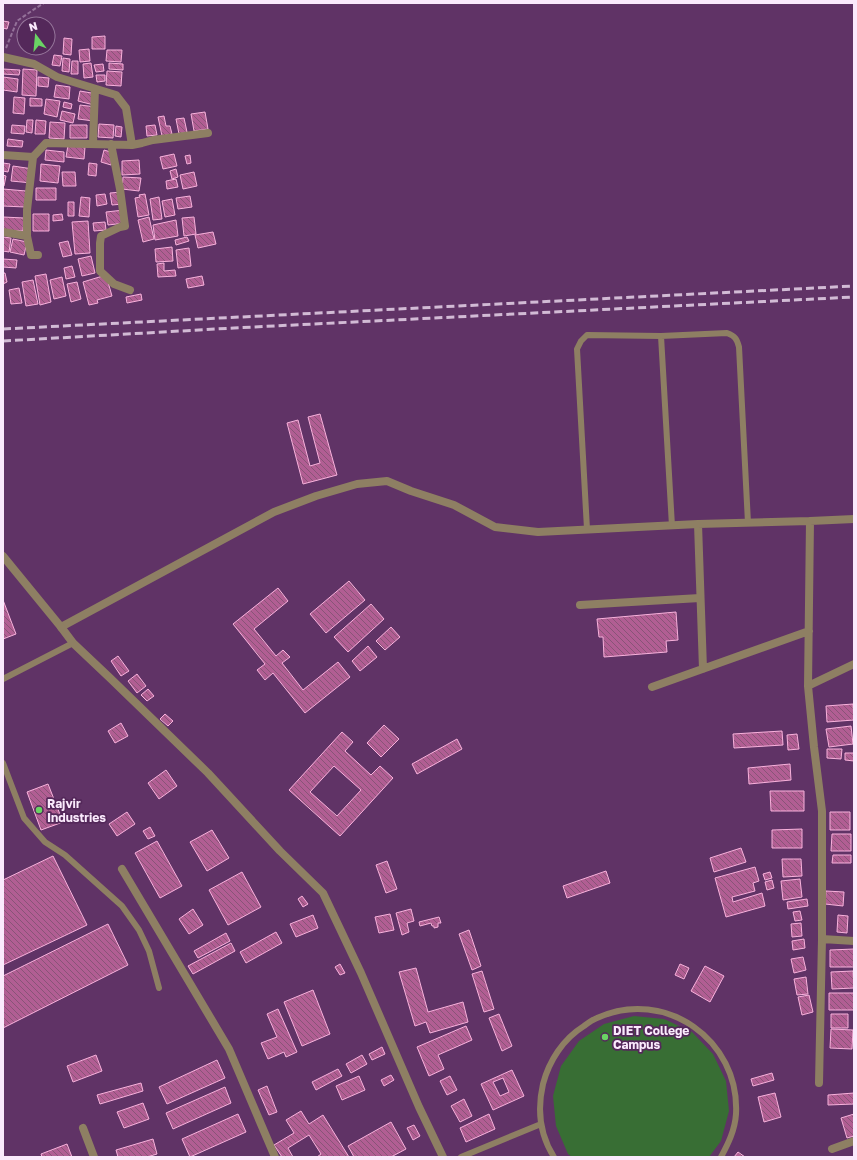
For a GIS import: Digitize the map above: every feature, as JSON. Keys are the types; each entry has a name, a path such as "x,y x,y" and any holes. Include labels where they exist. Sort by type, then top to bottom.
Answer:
{"street":[{"path":"3,57 34,64 57,77 116,95 126,108 132,145"},
{"path":"93,143 95,89"},
{"path":"38,256 31,255 27,236 27,210 33,157 46,143 132,145 153,140 208,132"},
{"path":"111,144 120,189 125,226 101,236 100,271 114,284 130,290"},
{"path":"3,155 33,157"},
{"path":"3,232 27,236"},
{"path":"61,627 274,512 316,496 357,484 387,481 454,505 495,527 538,532 698,524 854,519"},
{"path":"810,521 808,686 822,811 822,939 819,1084"},
{"path":"698,524 703,669"},
{"path":"3,556 61,627 72,643 208,773 280,851 323,893 361,973 419,1107 443,1157"},
{"path":"580,605 700,598"},
{"path":"652,687 809,631"},
{"path":"808,686 854,664"},
{"path":"122,870 229,1049 275,1157"},
{"path":"822,939 854,941"},
{"path":"83,1128 94,1157"},
{"path":"832,1148 854,1141"}],"lane":[{"path":"587,529 577,349 581,341 587,335 661,336 727,333 733,335 737,339 739,347 748,523"},
{"path":"661,336 672,526"},
{"path":"3,679 72,643"},
{"path":"3,763 24,818 45,842 65,855 122,906 139,930 149,951 159,988"},
{"path":"554,1157 549,1148 541,1124 540,1098 546,1073 558,1051 575,1032 596,1018 621,1010 647,1009 672,1015 694,1026 713,1044 727,1065 735,1090 736,1115 730,1140 721,1157"},
{"path":"461,1157 541,1124"}],"path":[{"path":"6,48 18,21 44,3"}],"green space":[{"path":"634,1016 664,1019 692,1032 713,1054 726,1081 729,1111 721,1141 709,1157 572,1157 568,1154 556,1126 553,1096 561,1066 579,1041 604,1024"}],"building":[{"path":"3,21 9,22 7,29 3,28"},
{"path":"105,36 105,49 92,49 92,37"},
{"path":"64,38 72,39 71,55 63,54"},
{"path":"89,49 90,61 80,62 79,50"},
{"path":"107,50 122,50 121,62 106,61"},
{"path":"54,56 62,56 60,66 52,65"},
{"path":"63,58 70,59 69,72 62,71"},
{"path":"72,61 78,61 78,74 71,74"},
{"path":"91,63 93,77 84,78 83,64"},
{"path":"109,63 123,64 123,70 109,69"},
{"path":"103,64 104,71 96,72 94,65"},
{"path":"3,69 20,70 19,75 3,74"},
{"path":"23,69 37,70 36,96 22,95"},
{"path":"107,71 122,72 121,86 106,85"},
{"path":"96,75 105,75 105,81 97,82"},
{"path":"3,77 18,79 17,92 3,90"},
{"path":"38,77 49,78 48,87 38,86"},
{"path":"56,85 70,87 69,99 54,97"},
{"path":"80,91 97,94 94,105 78,101"},
{"path":"14,97 25,98 24,114 13,113"},
{"path":"30,98 42,99 42,106 30,106"},
{"path":"46,99 60,101 57,117 44,114"},
{"path":"64,102 72,104 71,109 63,107"},
{"path":"80,105 96,107 94,121 78,119"},
{"path":"62,111 75,114 73,123 60,120"},
{"path":"205,112 208,129 194,131 191,114"},
{"path":"164,116 166,126 170,126 172,134 162,136 158,117"},
{"path":"184,118 187,132 179,134 176,119"},
{"path":"27,120 33,120 32,133 26,132"},
{"path":"36,120 46,121 45,134 35,134"},
{"path":"50,122 65,123 64,139 49,138"},
{"path":"99,124 114,125 113,138 98,137"},
{"path":"12,125 25,126 24,134 11,133"},
{"path":"70,125 87,125 87,138 70,138"},
{"path":"155,125 157,135 147,136 146,126"},
{"path":"116,126 122,127 121,137 115,136"},
{"path":"8,139 23,141 22,147 7,146"},
{"path":"68,145 85,147 84,159 66,157"},
{"path":"46,150 64,152 64,162 45,160"},
{"path":"104,150 114,153 111,165 101,162"},
{"path":"174,154 177,166 163,169 160,157"},
{"path":"190,155 191,163 187,164 185,156"},
{"path":"139,160 140,174 122,175 122,161"},
{"path":"3,163 10,164 8,172 3,171"},
{"path":"89,163 97,164 96,176 88,175"},
{"path":"41,164 60,166 58,183 40,181"},
{"path":"13,166 33,169 32,183 11,181"},
{"path":"176,169 178,177 172,179 170,171"},
{"path":"62,172 75,172 76,186 63,186"},
{"path":"194,172 197,186 183,189 180,175"},
{"path":"3,175 6,176 4,186 3,186"},
{"path":"123,177 141,178 139,191 122,189"},
{"path":"176,179 178,187 167,189 166,181"},
{"path":"36,188 56,188 56,200 36,200"},
{"path":"3,189 26,191 25,207 3,206"},
{"path":"122,192 123,204 112,205 110,193"},
{"path":"105,194 107,204 97,206 96,195"},
{"path":"145,194 149,215 138,217 135,198 140,197 139,195"},
{"path":"190,196 192,207 178,209 176,198"},
{"path":"81,197 90,198 89,217 79,216"},
{"path":"159,197 162,219 153,220 150,199"},
{"path":"172,199 175,215 165,217 162,201"},
{"path":"68,202 74,202 74,216 68,216"},
{"path":"124,210 125,223 108,225 106,212"},
{"path":"33,214 49,214 49,231 33,231"},
{"path":"62,214 63,220 53,221 53,215"},
{"path":"3,217 24,218 23,231 3,230"},
{"path":"149,217 154,239 143,242 138,220"},
{"path":"194,217 196,234 184,236 182,218"},
{"path":"176,220 178,236 155,240 153,225"},
{"path":"88,221 90,253 75,254 72,222"},
{"path":"105,222 106,230 94,231 93,223"},
{"path":"213,232 216,244 198,248 195,235"},
{"path":"3,237 11,238 9,252 3,251"},
{"path":"187,237 189,241 176,245 175,240"},
{"path":"13,239 27,242 24,255 10,252"},
{"path":"68,241 72,255 63,257 59,243"},
{"path":"172,247 173,261 156,262 155,249"},
{"path":"189,248 191,266 178,268 176,250"},
{"path":"91,256 95,273 82,276 78,259"},
{"path":"3,259 17,260 16,268 3,267"},
{"path":"164,263 164,271 175,270 176,276 158,277 157,264"},
{"path":"72,266 75,277 66,279 64,268"},
{"path":"3,273 5,273 7,282 3,284"},
{"path":"46,274 51,302 40,305 35,276"},
{"path":"106,275 112,296 97,300 98,303 89,305 83,282"},
{"path":"202,276 204,285 188,288 186,279"},
{"path":"62,277 66,296 54,299 50,280"},
{"path":"33,280 38,304 26,306 22,282"},
{"path":"77,282 81,299 71,302 67,284"},
{"path":"19,288 22,303 11,304 9,290"},
{"path":"141,294 142,300 127,303 126,297"},
{"path":"320,414 337,475 303,484 287,423 298,420 310,466 320,463 308,417"},
{"path":"349,581 365,600 326,633 310,614"},
{"path":"278,588 288,601 254,629 276,656 283,650 290,657 282,663 303,690 338,662 350,677 305,713 273,673 265,680 257,670 265,664 233,624"},
{"path":"3,600 16,634 3,639"},
{"path":"371,604 384,619 348,652 334,637"},
{"path":"676,612 678,640 666,641 667,652 604,657 603,637 599,637 597,619"},
{"path":"391,627 400,637 385,650 376,641"},
{"path":"368,646 377,657 360,671 352,661"},
{"path":"118,656 129,671 121,676 111,661"},
{"path":"137,674 146,686 137,693 128,681"},
{"path":"148,689 154,696 147,701 141,695"},
{"path":"853,704 854,720 827,722 826,706"},
{"path":"165,714 173,721 168,726 160,719"},
{"path":"121,723 128,736 115,743 108,731"},
{"path":"384,725 399,739 381,757 367,743"},
{"path":"851,726 853,744 829,747 826,729"},
{"path":"782,731 783,745 734,748 733,734"},
{"path":"342,732 353,742 345,751 371,775 380,766 393,778 340,836 289,790","holes":["334,766 361,790 337,816 310,792"]},
{"path":"797,734 799,749 788,750 787,735"},
{"path":"457,739 462,749 417,774 412,764"},
{"path":"827,749 842,749 841,759 827,758"},
{"path":"845,753 854,753 854,761 845,760"},
{"path":"790,764 791,780 749,784 748,768"},
{"path":"166,770 177,786 159,799 148,783"},
{"path":"48,784 63,822 41,830 27,792"},
{"path":"770,791 804,791 804,811 771,811"},
{"path":"127,812 135,824 117,836 109,824"},
{"path":"830,812 850,812 850,830 830,830"},
{"path":"150,827 155,836 148,839 143,831"},
{"path":"802,829 802,848 772,848 772,830"},
{"path":"212,830 229,858 207,871 190,842"},
{"path":"832,834 851,834 851,851 831,851"},
{"path":"157,841 182,886 160,898 135,853"},
{"path":"741,848 746,862 714,872 710,858"},
{"path":"833,855 851,855 851,863 832,863"},
{"path":"53,856 87,925 3,965 3,880"},
{"path":"782,859 801,859 802,876 783,877"},
{"path":"387,861 397,889 386,893 376,865"},
{"path":"755,867 759,881 753,883 755,891 732,897 733,902 762,893 765,906 726,917 715,878"},
{"path":"606,871 610,883 567,898 563,886"},
{"path":"242,872 261,907 228,925 209,890"},
{"path":"770,872 772,878 765,880 763,874"},
{"path":"800,879 802,897 783,900 781,881"},
{"path":"772,880 774,888 767,890 765,882"},
{"path":"826,891 844,892 843,906 825,904"},
{"path":"302,896 308,904 303,907 298,899"},
{"path":"807,899 808,906 788,909 787,902"},
{"path":"193,909 203,925 189,934 179,919"},
{"path":"411,909 414,921 407,923 409,932 402,935 396,913"},
{"path":"800,911 802,920 795,921 793,912"},
{"path":"390,914 394,930 379,933 375,917"},
{"path":"313,915 318,928 296,937 290,924"},
{"path":"838,915 848,916 847,933 837,932"},
{"path":"439,917 441,923 438,923 438,927 434,928 431,923 420,926 419,922"},
{"path":"801,923 802,936 792,937 791,924"},
{"path":"108,924 128,965 3,1028 3,976"},
{"path":"469,930 481,966 472,970 459,934"},
{"path":"276,932 282,943 246,963 240,952"},
{"path":"226,933 230,941 198,958 194,951"},
{"path":"804,939 805,948 793,950 792,941"},
{"path":"231,943 235,951 193,974 188,966"},
{"path":"854,949 854,967 830,967 830,950"},
{"path":"803,957 806,970 794,973 791,959"},
{"path":"340,964 345,973 340,975 335,967"},
{"path":"680,964 689,968 684,979 675,975"},
{"path":"705,966 724,976 710,1002 691,991"},
{"path":"416,968 428,1012 463,1002 468,1022 430,1033 426,1022 415,1026 399,972"},
{"path":"482,971 494,1009 484,1012 472,974"},
{"path":"853,971 854,988 832,989 831,972"},
{"path":"806,977 808,994 797,995 794,979"},
{"path":"313,990 330,1034 302,1046 284,1002"},
{"path":"829,993 854,993 854,1010 829,1010"},
{"path":"809,995 813,1012 802,1015 798,997"},
{"path":"278,1009 297,1052 286,1057 284,1052 268,1059 261,1043 277,1037 267,1014"},
{"path":"499,1014 512,1046 502,1051 489,1018"},
{"path":"831,1014 848,1014 848,1028 831,1028"},
{"path":"466,1026 472,1040 438,1055 444,1069 429,1076 417,1047"},
{"path":"831,1029 853,1030 852,1049 830,1048"},
{"path":"382,1047 385,1054 372,1060 369,1054"},
{"path":"96,1055 102,1071 73,1082 67,1066"},
{"path":"362,1055 367,1064 351,1073 346,1064"},
{"path":"217,1060 225,1078 167,1104 159,1087"},
{"path":"338,1069 342,1076 316,1090 312,1082"},
{"path":"512,1070 524,1096 493,1110 481,1084","holes":["503,1078 509,1092 500,1096 493,1082"]},
{"path":"772,1073 774,1080 753,1086 751,1079"},
{"path":"391,1075 394,1080 384,1086 381,1080"},
{"path":"359,1076 365,1090 342,1100 336,1086"},
{"path":"450,1076 457,1090 447,1095 440,1081"},
{"path":"141,1083 143,1091 100,1104 97,1095"},
{"path":"267,1086 277,1112 269,1115 258,1090"},
{"path":"225,1087 231,1103 173,1129 166,1113"},
{"path":"775,1093 781,1117 764,1122 758,1097"},
{"path":"854,1093 854,1104 828,1105 828,1095"},
{"path":"464,1099 472,1116 460,1122 451,1106"},
{"path":"143,1103 149,1119 124,1128 117,1112"},
{"path":"301,1111 309,1124 323,1115 349,1157 317,1157 321,1154 309,1135 288,1148 293,1157 282,1157 274,1145 294,1133 286,1120"},
{"path":"238,1114 246,1132 190,1157 182,1139"},
{"path":"489,1114 495,1129 466,1142 460,1128"},
{"path":"854,1114 854,1136 847,1138 841,1118"},
{"path":"391,1122 406,1149 391,1157 354,1157 348,1146"},
{"path":"414,1125 420,1136 413,1140 407,1128"},
{"path":"153,1139 157,1154 147,1157 118,1157 116,1150"},
{"path":"67,1144 72,1157 42,1157 41,1154"},
{"path":"738,1152 745,1157 734,1157"}],"railway":[{"path":"3,329 854,286"},
{"path":"3,341 854,297"}],"place":[{"name":"Rajvir Industries","path":"39,810"},
{"name":"DIET College Campus","path":"605,1037"}]}
